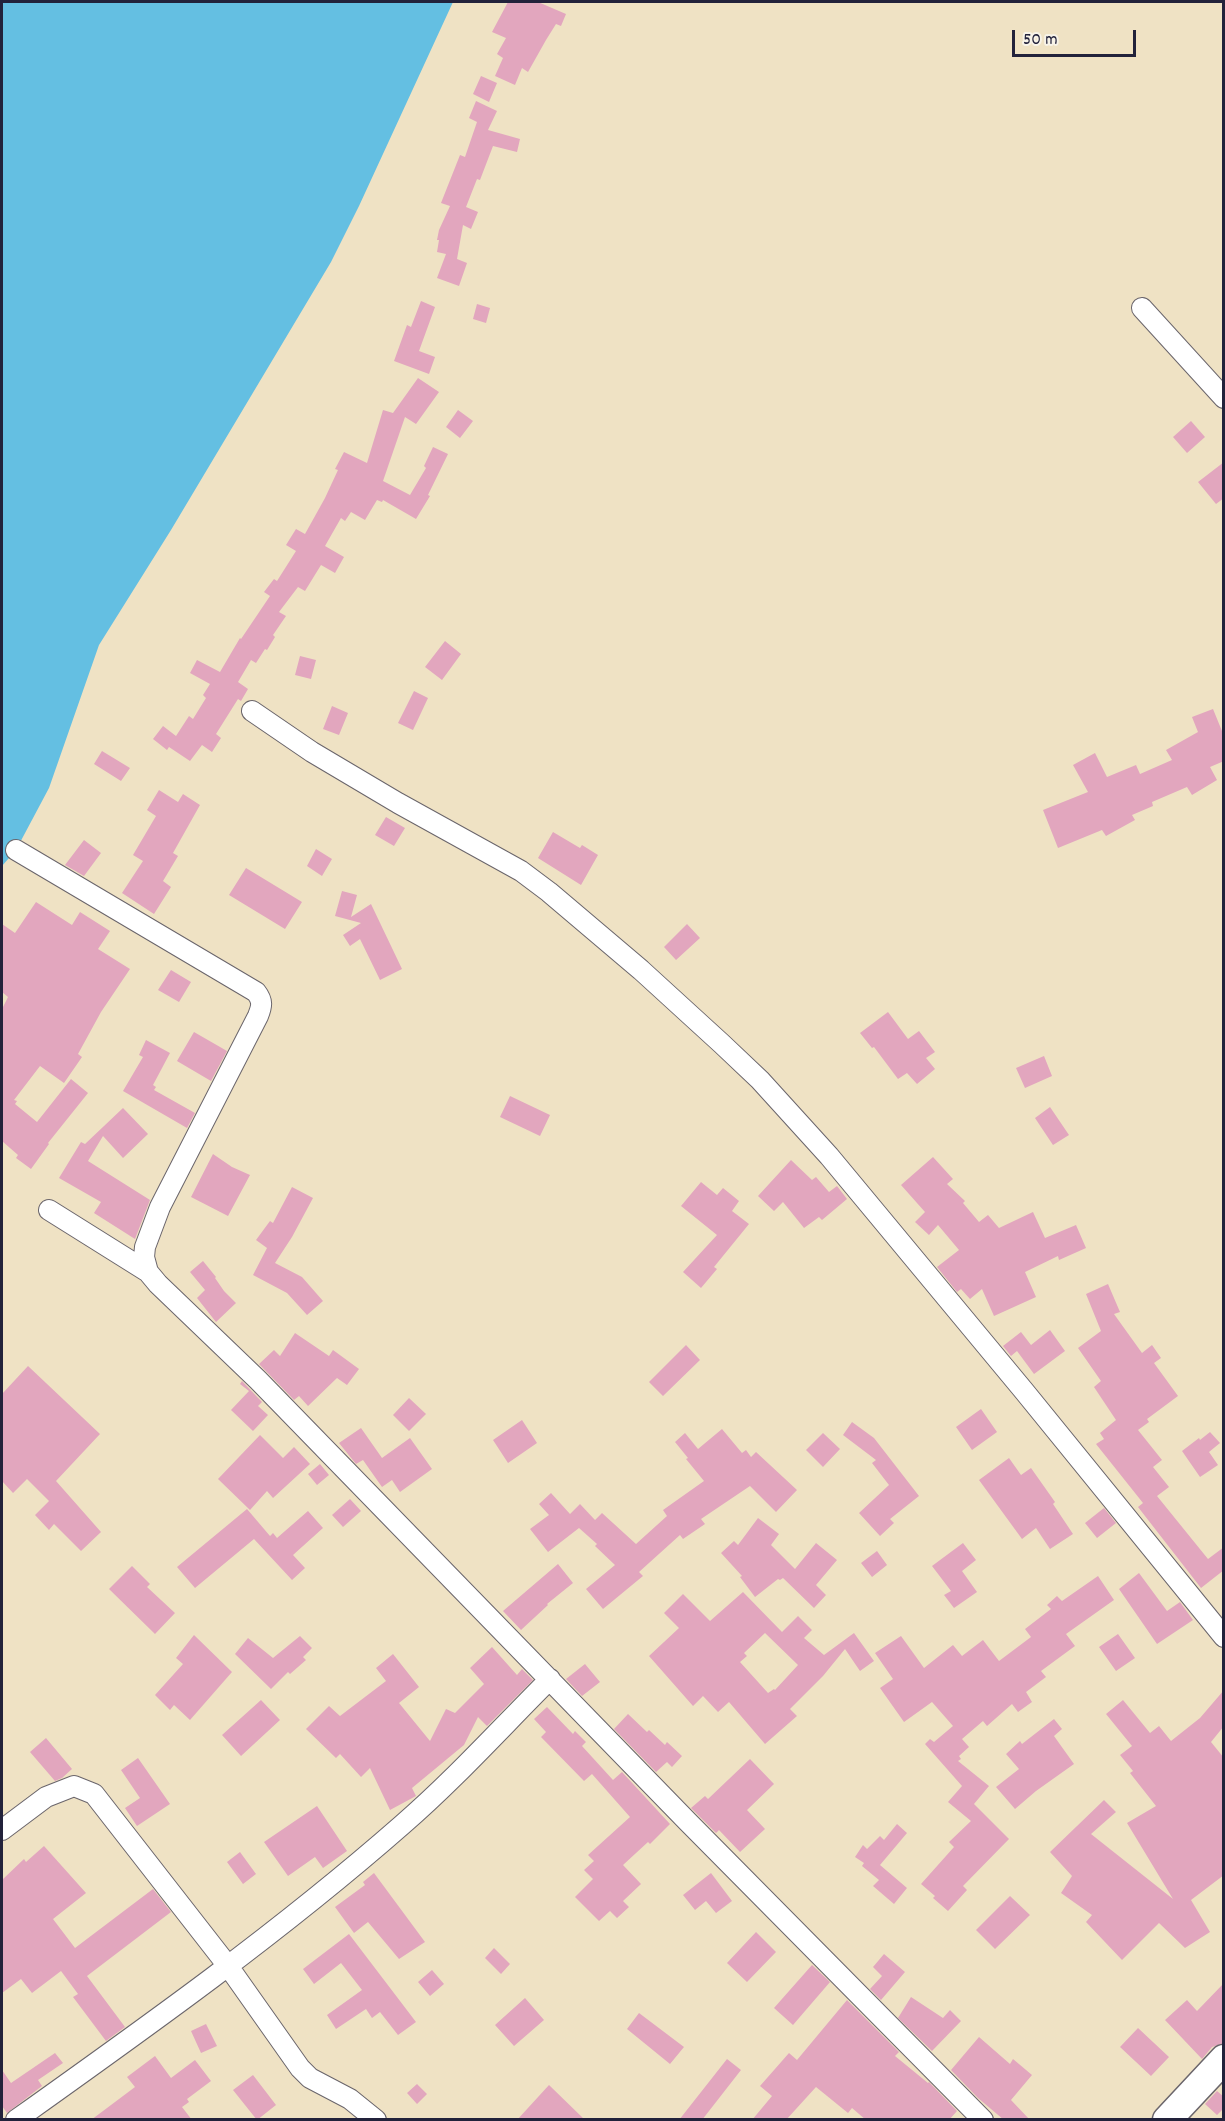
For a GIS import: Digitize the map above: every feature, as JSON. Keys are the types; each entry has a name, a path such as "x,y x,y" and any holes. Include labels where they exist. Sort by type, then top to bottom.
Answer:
{"highway":[{"path":"1167,2120 1224,2059"}],"street":[{"path":"1142,308 1224,398"},
{"path":"252,711 312,752 521,871 549,891 641,970 760,1080 829,1156 1024,1391 1224,1638"},
{"path":"16,850 256,992 261,999 262,1007 258,1016 160,1206 145,1247 144,1257 148,1272"},
{"path":"49,1210 148,1272 266,1389 983,2120"},
{"path":"16,2120 124,2044 273,1932 402,1825 453,1777 550,1678"},
{"path":"2,1830 46,1797 74,1786 94,1794 228,1966 300,2068 310,2078 350,2099 376,2120"}],"water":[{"path":"2,2 453,2 331,262 171,530 99,645 49,788 16,850 2,866"}],"building":[{"path":"508,2 538,2 566,14 561,26 556,24 528,72 522,68 515,85 495,76 503,58 497,54 506,38 492,32"},
{"path":"481,76 497,83 489,102 473,94"},
{"path":"476,101 497,111 488,130 520,139 517,152 493,146 480,180 477,179 466,207 478,212 471,229 463,225 457,259 467,263 459,286 437,278 446,254 437,252 439,240 437,240 450,206 441,203 460,155 465,157 477,122 469,118"},
{"path":"421,301 435,307 419,351 435,357 429,374 394,361 407,325 411,327"},
{"path":"477,304 490,308 486,323 473,319"},
{"path":"418,378 439,392 416,424 405,417 383,481 410,495 426,468 424,466 433,447 448,454 428,495 430,496 416,519 383,500 382,502 377,500 365,520 351,512 345,521 341,518 325,546 344,557 335,573 321,565 305,591 298,587 279,612 286,616 273,635 275,637 267,650 265,649 256,663 251,660 238,682 248,689 241,701 238,699 216,734 221,738 212,752 202,745 190,761 169,747 167,750 153,739 163,726 176,736 189,716 193,719 206,698 203,695 210,684 190,673 197,660 220,672 240,638 270,596 264,592 274,579 277,581 296,551 286,545 296,529 305,534 325,498 338,470 335,469 344,452 367,463 383,410 393,413"},
{"path":"458,410 473,421 460,438 446,427"},
{"path":"1191,421 1205,437 1187,453 1173,437"},
{"path":"1224,462 1224,498 1216,504 1198,482"},
{"path":"445,641 461,654 442,680 425,667"},
{"path":"300,656 316,660 311,679 295,675"},
{"path":"414,691 428,698 413,730 398,723"},
{"path":"332,706 348,713 339,735 323,729"},
{"path":"1213,709 1224,736 1224,761 1210,767 1217,780 1192,795 1187,787 1152,802 1153,806 1132,815 1135,820 1106,836 1102,830 1058,848 1043,810 1088,792 1073,765 1095,753 1107,777 1136,765 1140,774 1172,760 1166,750 1198,732 1192,717"},
{"path":"102,751 130,768 121,781 94,764"},
{"path":"159,790 178,802 183,794 200,805 173,853 178,856 163,881 171,887 154,914 122,893 143,861 133,855 156,816 147,810"},
{"path":"386,817 405,828 394,846 375,835"},
{"path":"553,832 580,848 582,845 598,855 581,885 538,858"},
{"path":"84,840 101,853 84,876 65,865"},
{"path":"316,849 332,859 322,876 307,866"},
{"path":"246,868 302,902 285,929 229,895"},
{"path":"342,891 357,895 351,917 371,904 402,969 380,980 360,939 350,946 343,935 361,923 335,916"},
{"path":"36,902 72,925 80,912 110,931 98,949 130,969 101,1012 78,1054 82,1057 64,1083 40,1066 14,1100 17,1101 15,1104 37,1122 71,1079 88,1093 48,1143 31,1169 16,1158 18,1155 2,1141 2,1009 8,997 2,992 2,924 15,933"},
{"path":"687,924 700,938 676,960 664,947"},
{"path":"171,970 191,982 179,1002 158,990"},
{"path":"888,1012 908,1039 919,1031 935,1052 926,1058 935,1069 917,1084 907,1073 898,1079 874,1047 872,1048 860,1033"},
{"path":"194,1032 227,1051 211,1081 177,1061"},
{"path":"146,1040 170,1053 153,1085 156,1087 154,1090 195,1113 187,1128 123,1091 143,1057 139,1055"},
{"path":"1044,1056 1052,1076 1025,1088 1016,1068"},
{"path":"510,1096 550,1115 540,1136 500,1117"},
{"path":"1050,1107 1069,1135 1053,1145 1035,1118"},
{"path":"123,1108 148,1134 123,1158 103,1136 88,1161 150,1200 135,1239 94,1213 101,1202 59,1178 81,1142 85,1144"},
{"path":"213,1154 232,1167 250,1175 228,1216 191,1197"},
{"path":"933,1157 953,1179 947,1184 965,1201 963,1203 979,1222 988,1215 999,1228 1033,1212 1045,1238 1076,1225 1086,1248 1059,1260 1058,1256 1025,1272 1036,1297 994,1316 982,1289 970,1299 961,1289 957,1292 937,1267 959,1250 938,1225 929,1235 915,1222 925,1212 901,1185"},
{"path":"791,1160 812,1180 816,1177 829,1192 837,1186 847,1199 822,1220 819,1217 804,1228 783,1202 774,1211 758,1196"},
{"path":"701,1182 717,1195 723,1188 739,1201 732,1211 749,1224 714,1267 717,1269 701,1288 683,1272 717,1235 681,1206"},
{"path":"292,1187 313,1198 275,1263 302,1277 323,1301 307,1315 287,1293 253,1275 267,1248 256,1240 270,1221 273,1223"},
{"path":"203,1261 224,1291 236,1303 216,1322 197,1298 205,1290 190,1272"},
{"path":"1108,1284 1120,1312 1114,1314 1142,1353 1152,1345 1161,1358 1154,1363 1178,1396 1147,1419 1149,1422 1138,1430 1162,1460 1153,1467 1169,1487 1157,1496 1208,1559 1224,1547 1224,1570 1201,1588 1138,1507 1143,1503 1096,1444 1104,1439 1100,1433 1116,1420 1094,1387 1101,1381 1078,1348 1101,1331 1086,1294"},
{"path":"1050,1330 1065,1351 1034,1374 1017,1351 1011,1356 1003,1346 1021,1332 1031,1345"},
{"path":"295,1333 329,1356 333,1350 359,1369 347,1385 337,1378 308,1406 299,1396 294,1400 259,1364 274,1350 280,1356"},
{"path":"686,1345 700,1360 663,1396 649,1382"},
{"path":"28,1366 100,1434 56,1481 101,1532 81,1551 54,1524 49,1530 35,1515 49,1501 27,1479 13,1493 2,1481 2,1394"},
{"path":"242,1381 262,1402 258,1406 268,1415 253,1431 231,1410 249,1391 240,1384"},
{"path":"409,1398 426,1414 409,1431 393,1415"},
{"path":"981,1409 997,1432 972,1450 956,1427"},
{"path":"522,1420 537,1443 508,1463 493,1440"},
{"path":"852,1422 874,1438 919,1496 890,1519 894,1523 880,1536 859,1513 889,1485 872,1463 876,1460 843,1435"},
{"path":"361,1428 382,1458 410,1438 432,1469 400,1492 392,1480 382,1487 363,1460 356,1464 339,1443"},
{"path":"722,1429 742,1453 746,1450 751,1457 756,1452 797,1490 776,1512 750,1486 701,1519 705,1524 683,1539 680,1535 639,1572 643,1576 603,1609 586,1589 615,1565 595,1546 597,1544 579,1528 548,1552 530,1529 549,1515 539,1504 551,1493 570,1514 580,1504 595,1520 602,1513 636,1544 667,1516 663,1510 704,1481 675,1442 685,1433 698,1449"},
{"path":"1210,1432 1220,1443 1209,1452 1218,1465 1200,1477 1182,1451"},
{"path":"823,1433 840,1449 823,1467 806,1450"},
{"path":"260,1435 283,1458 294,1447 310,1464 273,1498 267,1491 250,1510 218,1479"},
{"path":"1009,1458 1021,1475 1031,1468 1055,1502 1053,1504 1073,1534 1050,1549 1036,1528 1022,1539 979,1480"},
{"path":"320,1464 329,1475 317,1485 308,1474"},
{"path":"350,1499 361,1511 343,1527 332,1515"},
{"path":"1104,1508 1116,1523 1097,1538 1085,1523"},
{"path":"247,1509 270,1536 273,1533 277,1538 308,1511 323,1528 293,1555 305,1568 292,1580 254,1539 195,1588 177,1567"},
{"path":"758,1518 779,1534 771,1545 795,1569 816,1543 837,1560 816,1585 826,1595 814,1608 783,1578 778,1579 755,1597 740,1577 742,1576 721,1553 734,1541 738,1545"},
{"path":"963,1543 976,1560 962,1571 977,1592 954,1608 944,1595 951,1591 932,1566"},
{"path":"877,1551 887,1565 872,1577 861,1563"},
{"path":"558,1564 573,1583 547,1604 521,1630 503,1611"},
{"path":"132,1566 150,1584 147,1587 175,1613 155,1634 109,1589"},
{"path":"1139,1573 1167,1611 1180,1602 1193,1620 1157,1644 1119,1589"},
{"path":"1098,1576 1114,1600 1066,1634 1075,1646 1041,1671 1046,1677 1026,1692 1032,1702 1018,1712 1012,1704 987,1726 983,1721 962,1739 969,1747 959,1756 961,1759 958,1761 989,1786 974,1804 1009,1839 963,1886 967,1890 948,1911 921,1884 954,1847 949,1842 971,1821 948,1802 962,1786 925,1744 930,1739 934,1742 953,1726 932,1702 904,1722 880,1688 893,1679 875,1653 901,1636 924,1668 953,1645 962,1656 983,1640 999,1661 1031,1637 1025,1629 1051,1609 1047,1605 1057,1596 1062,1601"},
{"path":"743,1592 782,1632 798,1616 812,1630 804,1638 824,1655 854,1633 874,1661 860,1671 845,1649 823,1676 790,1709 797,1716 765,1744 729,1702 718,1712 703,1696 693,1706 649,1656 679,1628 664,1613 683,1594 710,1621","holes":["765,1633 798,1665 775,1690 768,1693 740,1662 747,1656 744,1653"]},
{"path":"1118,1634 1135,1658 1116,1671 1099,1647"},
{"path":"194,1635 232,1672 190,1720 174,1705 170,1710 155,1695 183,1664 176,1658"},
{"path":"300,1636 312,1648 303,1657 306,1660 290,1674 288,1672 271,1689 235,1654 248,1638 273,1658"},
{"path":"492,1647 517,1675 522,1669 533,1680 487,1726 478,1717 464,1745 412,1788 416,1796 390,1810 370,1768 361,1777 340,1754 336,1758 306,1729 329,1706 340,1716 386,1681 376,1668 393,1654 419,1687 399,1703 430,1741 446,1709 455,1713 484,1684 470,1668"},
{"path":"585,1664 600,1682 582,1696 566,1679"},
{"path":"1224,1690 1224,1726 1211,1742 1224,1758 1224,1875 1191,1900 1210,1932 1185,1948 1159,1923 1122,1960 1086,1922 1092,1915 1061,1893 1072,1876 1050,1852 1104,1800 1116,1812 1091,1834 1173,1899 1127,1823 1156,1806 1130,1773 1133,1771 1120,1755 1132,1746 1106,1714 1123,1700 1150,1733 1159,1726 1171,1741 1200,1718"},
{"path":"261,1700 280,1720 241,1756 222,1735"},
{"path":"547,1707 573,1734 575,1731 586,1742 582,1746 613,1780 622,1772 670,1824 650,1844 648,1842 623,1865 641,1884 623,1901 629,1907 617,1918 610,1911 599,1921 575,1897 593,1879 584,1870 594,1861 588,1855 630,1817 592,1774 584,1781 541,1737 546,1732 534,1719"},
{"path":"628,1714 647,1732 649,1730 665,1745 667,1742 682,1756 672,1767 667,1762 656,1772 614,1729"},
{"path":"1054,1719 1062,1729 1054,1736 1074,1764 1015,1809 996,1787 1019,1769 1006,1754 1020,1741 1022,1744"},
{"path":"46,1738 72,1769 55,1781 30,1752"},
{"path":"138,1758 170,1804 137,1826 125,1808 140,1798 121,1770"},
{"path":"750,1759 774,1784 747,1810 765,1829 740,1852 719,1830 716,1833 691,1808 705,1796 708,1799"},
{"path":"317,1806 347,1851 323,1868 315,1857 288,1876 264,1842"},
{"path":"897,1824 907,1833 880,1865 907,1888 894,1904 873,1886 879,1880 862,1866 864,1863 855,1857 863,1845 867,1849 880,1836 884,1840"},
{"path":"44,1846 86,1893 53,1919 75,1948 153,1889 171,1912 87,1976 125,2027 106,2041 73,1997 78,1994 61,1971 32,1993 21,1979 2,1993 2,1880 24,1859 26,1862"},
{"path":"240,1852 256,1874 243,1884 227,1862"},
{"path":"374,1873 425,1942 399,1959 368,1922 354,1933 335,1907 365,1885 363,1882"},
{"path":"711,1873 732,1901 716,1913 706,1901 695,1910 683,1895"},
{"path":"1010,1896 1030,1915 995,1949 976,1930"},
{"path":"756,1932 776,1952 747,1982 727,1963"},
{"path":"349,1934 416,2022 398,2035 380,2012 372,2018 366,2009 336,2029 327,2015 362,1990 341,1963 314,1984 303,1969"},
{"path":"494,1948 510,1964 501,1974 485,1958"},
{"path":"884,1954 905,1972 881,2000 870,1989 882,1976 873,1967"},
{"path":"812,1965 830,1982 793,2025 774,2008"},
{"path":"432,1970 444,1984 430,1996 418,1982"},
{"path":"1224,1983 1224,2043 1212,2047 1202,2059 1165,2020 1187,2000 1197,2011"},
{"path":"911,1997 943,2018 950,2010 961,2021 932,2051 898,2018"},
{"path":"525,1998 544,2020 514,2046 495,2025"},
{"path":"847,2000 899,2052 895,2056 929,2082 957,2111 949,2120 866,2120 852,2108 848,2113 816,2087 786,2120 752,2120 772,2096 760,2086 789,2053 797,2060"},
{"path":"639,2013 684,2047 670,2064 627,2029"},
{"path":"206,2024 217,2046 201,2053 191,2031"},
{"path":"1138,2028 1169,2057 1151,2076 1120,2047"},
{"path":"979,2037 1010,2064 1013,2059 1032,2075 1011,2100 1030,2120 1004,2120 978,2098 951,2070"},
{"path":"55,2053 63,2063 38,2080 42,2086 7,2113 2,2106 2,2070 11,2083"},
{"path":"155,2056 171,2078 195,2060 211,2081 187,2099 189,2102 182,2107 192,2120 91,2120 135,2087 127,2077"},
{"path":"727,2059 741,2070 702,2120 679,2120"},
{"path":"253,2075 276,2105 257,2120 233,2090"},
{"path":"417,2084 427,2094 417,2104 407,2093"},
{"path":"549,2085 585,2120 517,2120"},
{"path":"1217,2091 1224,2097 1224,2108 1217,2115 1205,2104"}]}
